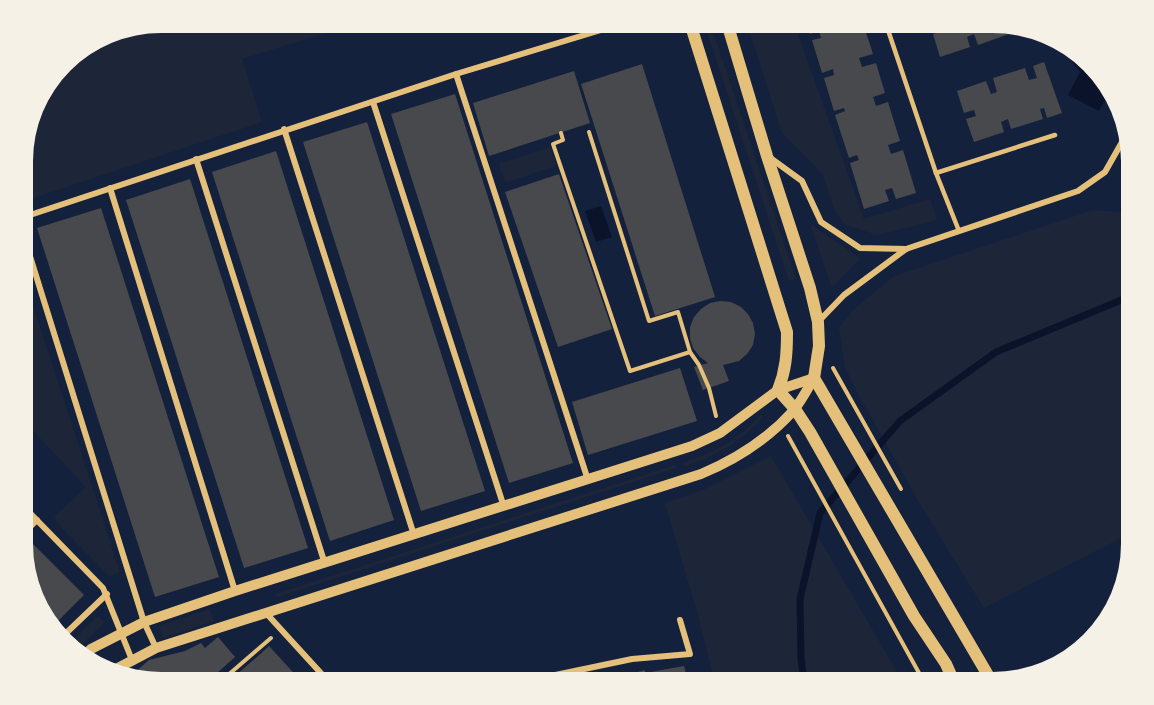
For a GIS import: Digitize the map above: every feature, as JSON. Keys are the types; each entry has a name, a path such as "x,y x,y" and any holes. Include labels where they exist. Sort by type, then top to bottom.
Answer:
{"main road":[{"path":"693,33 787,332 785,372 778,390 795,409 810,432 914,616 950,672"},
{"path":"729,33 810,288 818,322 819,346 814,378 986,672"}],"street":[{"path":"33,214 284,129 588,33"},
{"path":"456,74 588,480"},
{"path":"373,102 504,507"},
{"path":"284,129 414,536"},
{"path":"818,322 844,295 906,249 1078,191 1105,172 1120,145"},
{"path":"767,156 802,181 820,222 860,248 906,249"},
{"path":"196,159 324,564"},
{"path":"110,188 236,591"},
{"path":"33,266 144,622 156,648"},
{"path":"89,650 144,622 692,446 720,433 778,390 814,378"},
{"path":"122,666 156,648 701,474 738,455 767,435 795,409 814,378"},
{"path":"33,516 103,588 132,660"},
{"path":"33,524 37,520"},
{"path":"67,632 107,594"},
{"path":"266,613 319,672"},
{"path":"570,672 632,659 690,654 680,620"}],"lane":[{"path":"889,33 958,231"},
{"path":"936,173 1055,135"}],"path":[{"path":"590,132 650,321 678,312 690,352 699,365 709,388 720,433"},
{"path":"561,133 563,140 553,144 630,371 690,352"},
{"path":"819,346 850,396"},
{"path":"790,439 918,672"},
{"path":"231,672 282,628"}],"shaded area":[{"path":"161,33 326,33 242,59 262,122 33,198 34,144 37,128 50,97 59,83 83,59 97,50 128,37"},
{"path":"707,33 713,33 796,279 789,281"},
{"path":"750,33 798,33 864,219 930,199 937,220 877,235 844,224 834,209 823,175 782,133"},
{"path":"1069,58 1084,70 1104,97 1105,100 1099,111 1068,95 1080,72"},
{"path":"550,147 556,166 505,183 499,164"},
{"path":"601,206 612,237 596,242 585,211"},
{"path":"1093,210 1121,212 1121,538 984,608 920,504 845,367 839,328 853,310 894,276"},
{"path":"810,224 860,258 832,288"},
{"path":"33,306 120,572 109,576 54,517 86,487 33,431"},
{"path":"761,415 763,417 736,441 707,458 684,466 683,463 706,455 734,439"},
{"path":"771,456 897,672 712,672 665,503 703,490"},
{"path":"675,465 676,468 277,597 276,594"},
{"path":"210,609 214,621 163,638 159,626"},
{"path":"98,616 105,622 82,645 74,639"}],"building":[{"path":"820,33 866,33 873,54 859,58 862,67 876,63 885,93 873,97 876,106 888,102 900,141 888,145 891,154 903,150 916,193 896,199 892,188 885,190 889,201 864,209 850,163 859,160 857,155 849,158 835,115 845,111 844,108 834,111 824,78 834,75 833,69 822,73 812,40 821,38"},
{"path":"993,33 1009,34 978,45 974,34 967,37 970,47 940,57 933,34"},
{"path":"1044,62 1062,113 1047,118 1044,108 1040,109 1043,119 1011,129 1008,119 1001,122 1004,132 974,142 966,119 976,116 974,110 964,113 957,91 986,81 991,94 997,92 993,78 1025,68 1029,80 1037,78 1033,66"},
{"path":"642,64 715,297 655,316 581,84"},
{"path":"574,71 590,123 489,156 473,103"},
{"path":"455,94 573,463 509,483 391,114"},
{"path":"367,122 485,491 421,511 303,142"},
{"path":"276,151 394,520 330,541 212,172"},
{"path":"559,174 612,329 558,347 505,192"},
{"path":"190,179 308,548 244,568 126,200"},
{"path":"101,208 219,577 155,597 37,228"},
{"path":"731,302 748,314 755,334 753,345 739,361 723,365 729,381 703,390 694,367 708,363 693,348 690,327 694,317 701,309 710,303"},
{"path":"680,368 697,421 588,455 572,402"},
{"path":"33,544 84,595 58,621 46,601 37,577"},
{"path":"218,637 235,657 218,672 138,670 149,660 185,651 201,643 205,648"},
{"path":"269,646 293,672 240,672"},
{"path":"684,666 686,672 651,672"}],"waterway":[{"path":"803,672 800,599 820,513 900,421 996,352 1121,300"}]}
